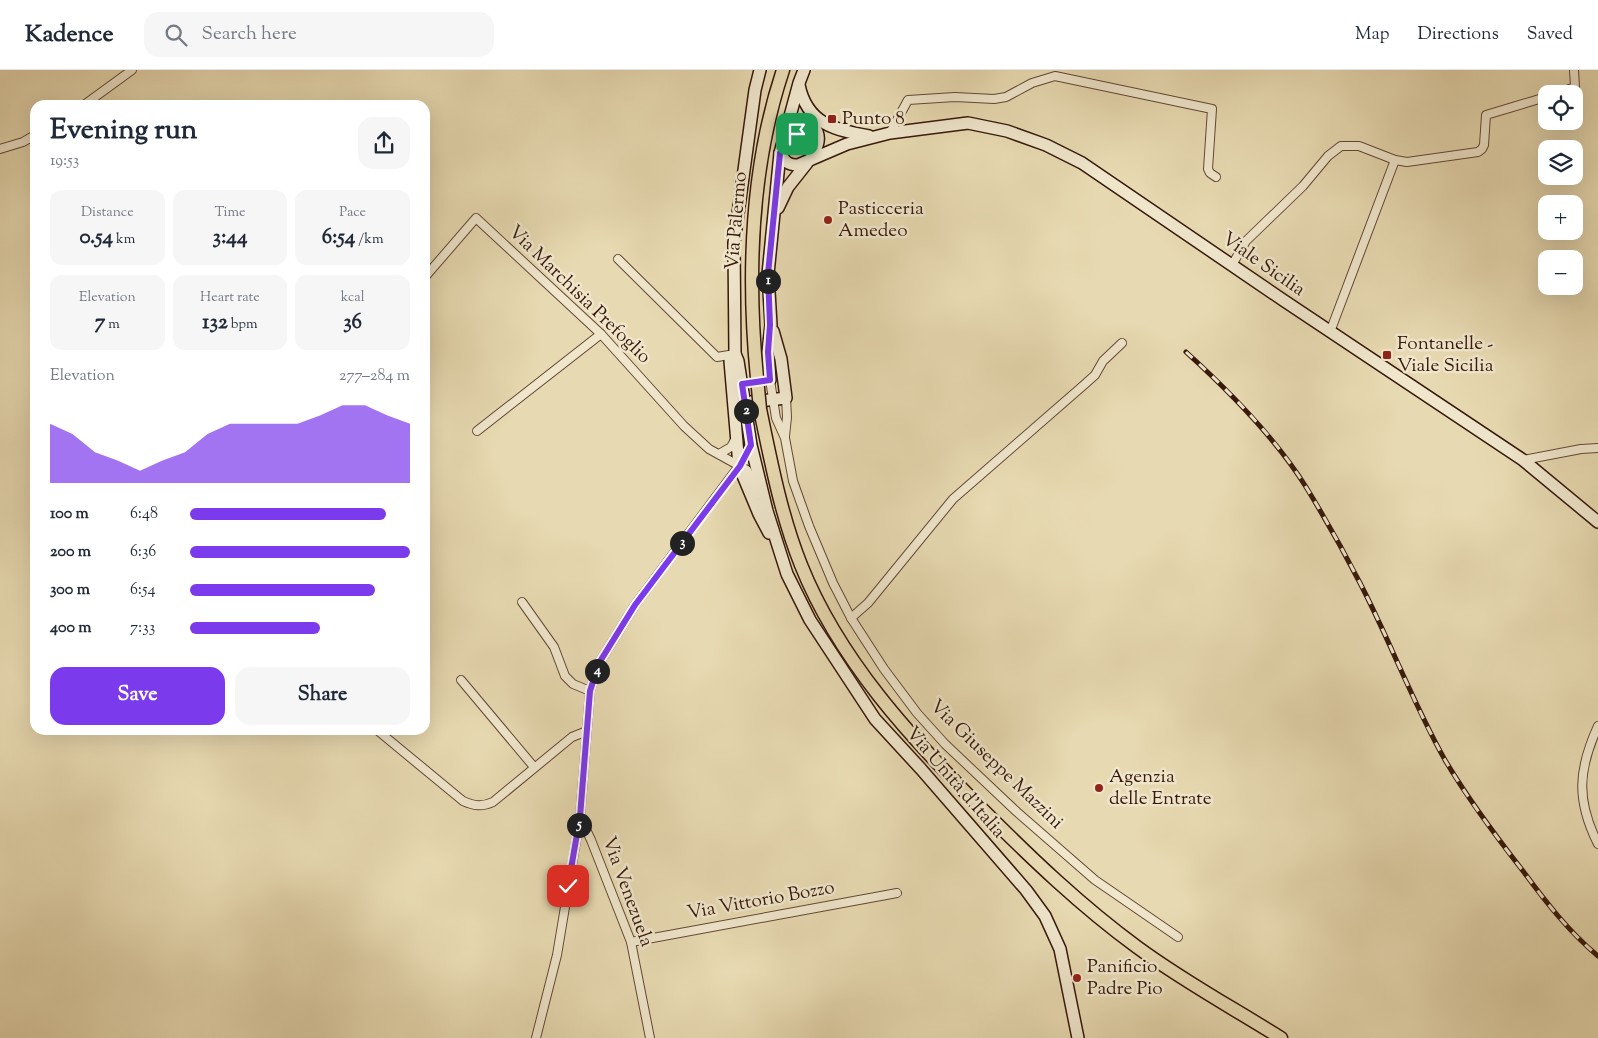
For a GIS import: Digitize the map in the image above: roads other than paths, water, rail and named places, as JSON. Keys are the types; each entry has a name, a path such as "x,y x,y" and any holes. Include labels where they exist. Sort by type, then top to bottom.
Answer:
{"main road":[{"name":"Via Palermo","path":"783,70 774,99 764,144 754,204 751,277 754,345 760,409 772,469 786,522 801,566 822,610 854,661 888,707 932,758 1017,844 1074,896 1138,948 1281,1038"}],"street":[{"path":"91,100 132,70"},
{"name":"Via Unità d'Italia","path":"760,70 755,90 734,244 735,354 730,361 745,403 751,445 787,574 810,620 875,719 1026,890 1045,916 1060,949 1078,1038"},
{"path":"797,70 802,98 815,127 818,132 819,140 809,160 798,165 790,165 785,162 780,153 787,143 797,134 815,127 831,128 875,137"},
{"name":"Via Giuseppe Mazzini","path":"804,70 798,83 780,153 768,274 770,325 768,352 776,418 784,438 793,481 809,526 833,582 851,618 884,669 917,714 953,753 1095,880 1178,937"},
{"path":"1574,70 1575,85"},
{"path":"890,132 908,100 955,97 994,99 1006,97 1032,83 1055,76 1212,109 1208,169 1216,177"},
{"path":"802,98 818,119 831,128"},
{"path":"1232,265 1246,241 1303,186 1328,156 1340,146 1359,146 1395,160 1407,162 1478,152 1484,145 1486,115 1538,99"},
{"name":"Viale Sicilia","path":"809,160 847,144 890,132 968,123 1007,130 1046,145 1082,163 1330,332 1523,460 1598,522"},
{"path":"0,149 24,142 30,138"},
{"name":"Via Giuseppe Mazzini","path":"773,224 788,187 809,160"},
{"path":"1330,332 1395,160"},
{"name":"Via Marchisia Prefoglio","path":"430,271 476,218 601,334 684,426 708,449 740,466"},
{"path":"618,259 717,357 735,354"},
{"name":"Via Giuseppe Mazzini","path":"770,325 785,378 788,417 784,438"},
{"path":"477,431 601,334"},
{"path":"851,618 868,603 953,499 1095,375 1103,361 1122,343"},
{"path":"737,384 785,378"},
{"name":"Via Unità d'Italia","path":"737,384 736,438 740,466 759,514 783,559"},
{"path":"745,403 786,398"},
{"path":"719,454 731,447 736,438"},
{"name":"Via Venezuela","path":"536,1038 557,955 580,817 590,691 599,663 635,605 740,466 751,445"},
{"path":"1523,460 1598,448"},
{"path":"740,466 747,470 768,511"},
{"path":"522,602 554,647 565,676 573,684 590,691"},
{"path":"461,680 534,767"},
{"path":"1598,726 1587,754 1581,783 1583,802 1598,844"},
{"path":"383,735 463,802 486,805 493,802 572,737 587,731"},
{"name":"Via Venezuela","path":"580,817 631,942 650,1038"},
{"name":"Via Vittorio Bozzo","path":"631,942 897,893"}],"railway":[{"path":"1186,352 1250,415 1294,468 1354,571 1422,716 1445,760 1472,803 1549,905 1577,937 1598,956"}],"place":[{"name":"Punto 8","path":"832,119"},
{"name":"Pasticceria Amedeo","path":"828,220"},
{"name":"Fontanelle - Viale Sicilia","path":"1387,355"},
{"name":"Agenzia delle Entrate","path":"1099,788"},
{"name":"Panificio Padre Pio","path":"1077,978"}]}
